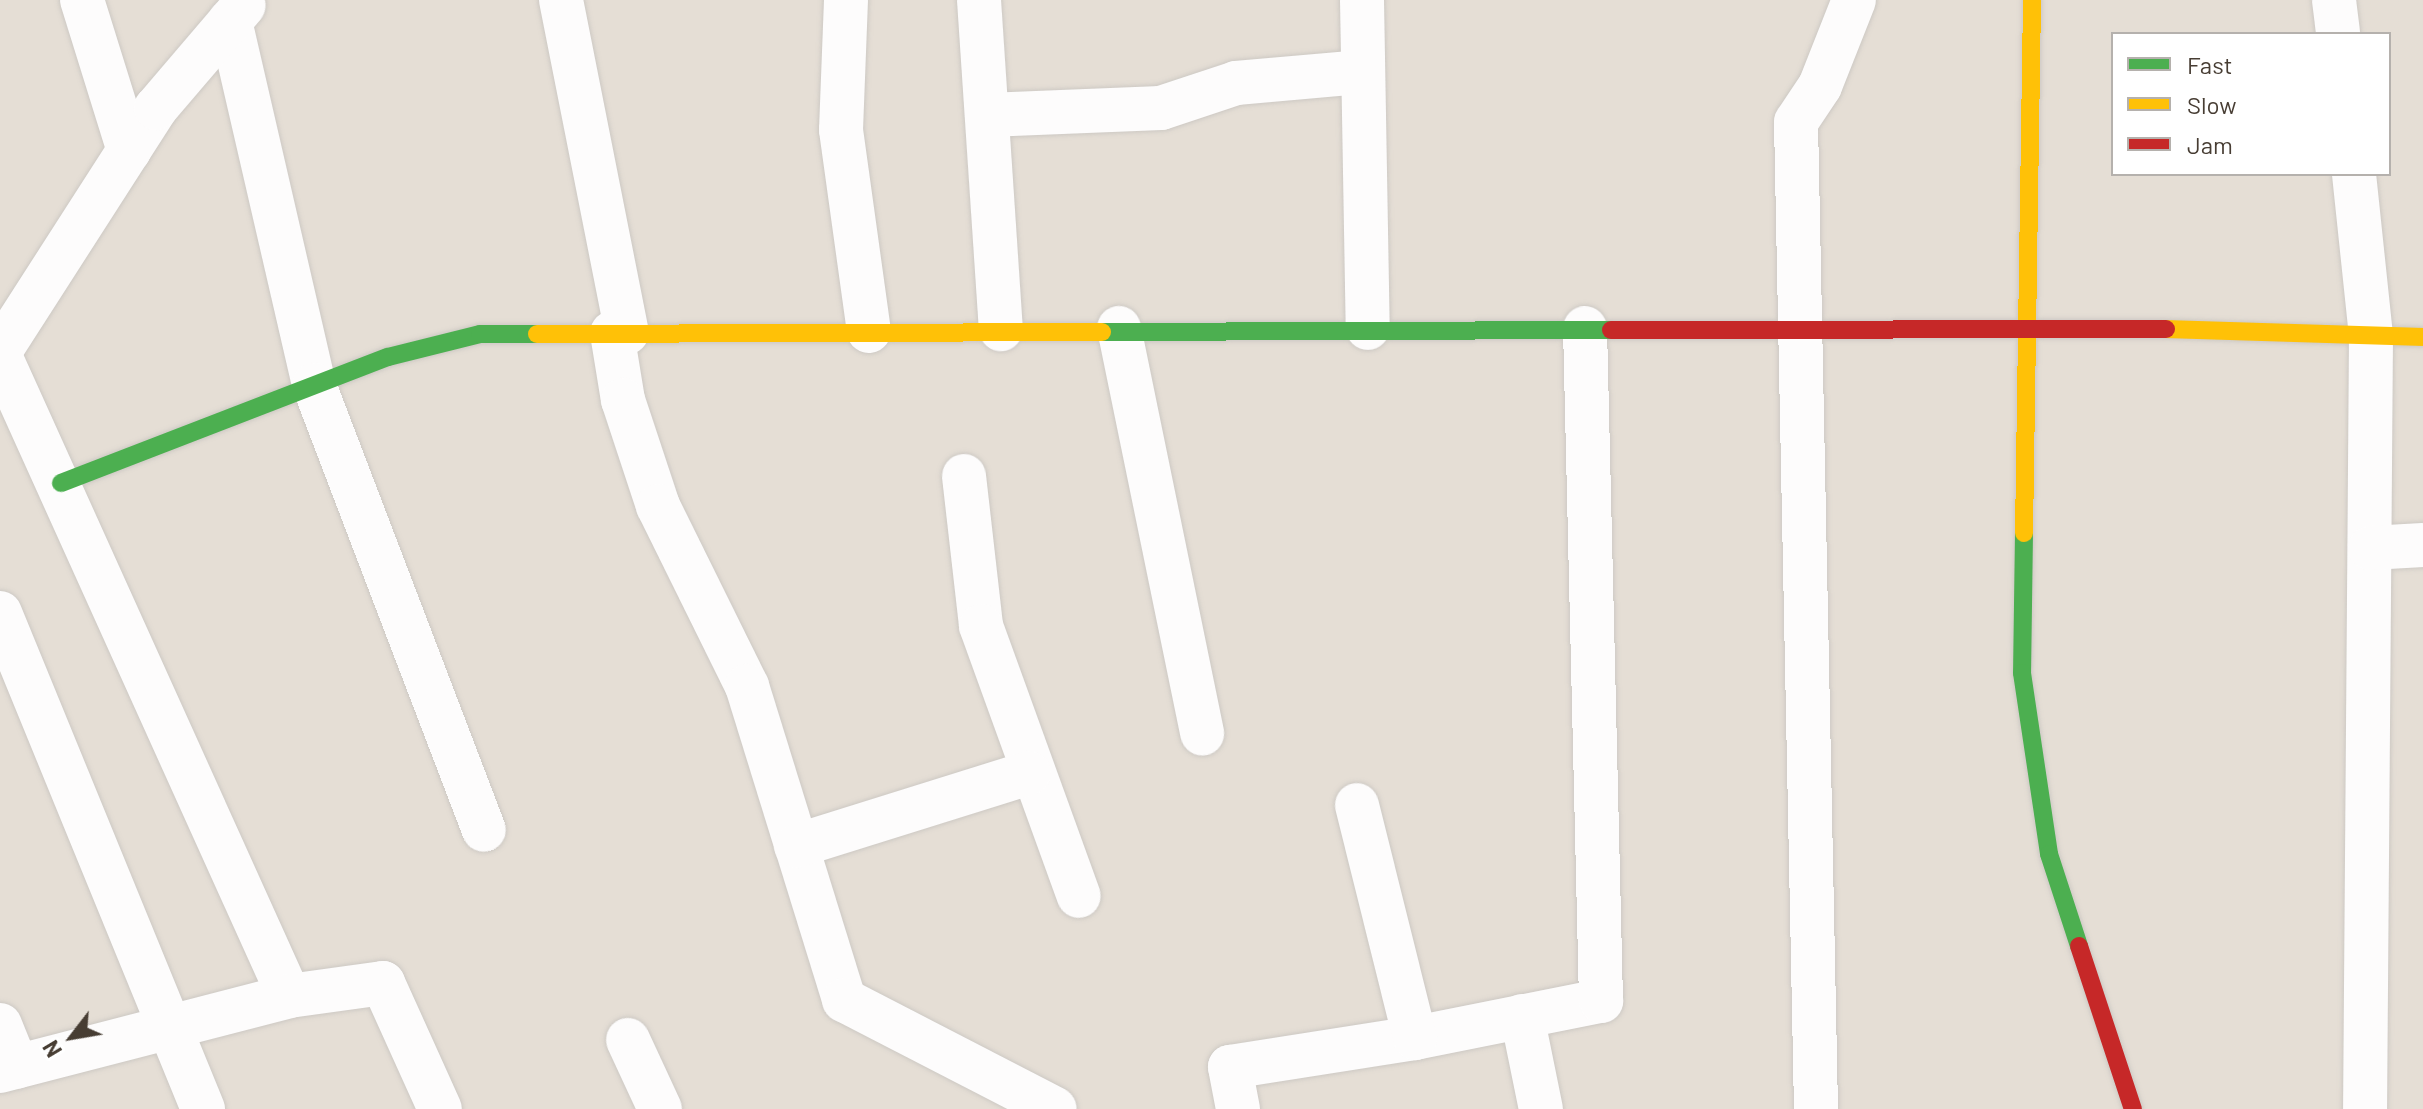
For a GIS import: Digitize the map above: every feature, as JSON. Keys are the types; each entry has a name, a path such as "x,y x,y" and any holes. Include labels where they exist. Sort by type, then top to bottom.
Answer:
{"street":[{"path":"82,0 129,151"},
{"path":"561,0 620,333 623,400 658,506 747,686 844,1000 1055,1109"},
{"path":"846,0 841,130 869,331"},
{"path":"979,0 1001,329"},
{"path":"1362,0 1368,328"},
{"path":"1816,1109 1796,122 1820,86 1854,0"},
{"path":"2032,0 2022,673 2049,854 2133,1109"},
{"path":"2334,0 2338,32"},
{"path":"239,10 129,151 0,354 61,483 289,996"},
{"path":"239,10 314,385 484,830"},
{"path":"987,115 1161,108 1236,83 1363,72"},
{"path":"2354,176 2371,336 2365,1109"},
{"path":"61,483 388,357 480,334 1119,328 2025,328 2423,337"},
{"path":"1119,328 1202,734"},
{"path":"1238,1109 1230,1067 1415,1038 1601,1001 1585,328"},
{"path":"964,476 981,626 1029,773 1079,896"},
{"path":"2370,548 2423,545"},
{"path":"0,613 203,1109"},
{"path":"796,846 1029,773"},
{"path":"1357,805 1415,1038"},
{"path":"0,1025 8,1069 289,996 383,983 440,1109"},
{"path":"1522,1016 1541,1109"},
{"path":"628,1040 660,1109"}],"shaded area":[{"path":"0,0 2423,0 2423,1109 0,1109"}],"traffic: fast":[{"path":"1102,332 1611,330"},
{"path":"61,483 388,357 480,334 537,334"},
{"path":"2024,533 2022,673 2049,854 2079,946"}],"traffic: slow":[{"path":"2024,533 2032,0"},
{"path":"2166,329 2423,337"},
{"path":"537,334 1102,332"}],"traffic: jam":[{"path":"1611,330 2166,329"},
{"path":"2079,946 2133,1109"}]}
